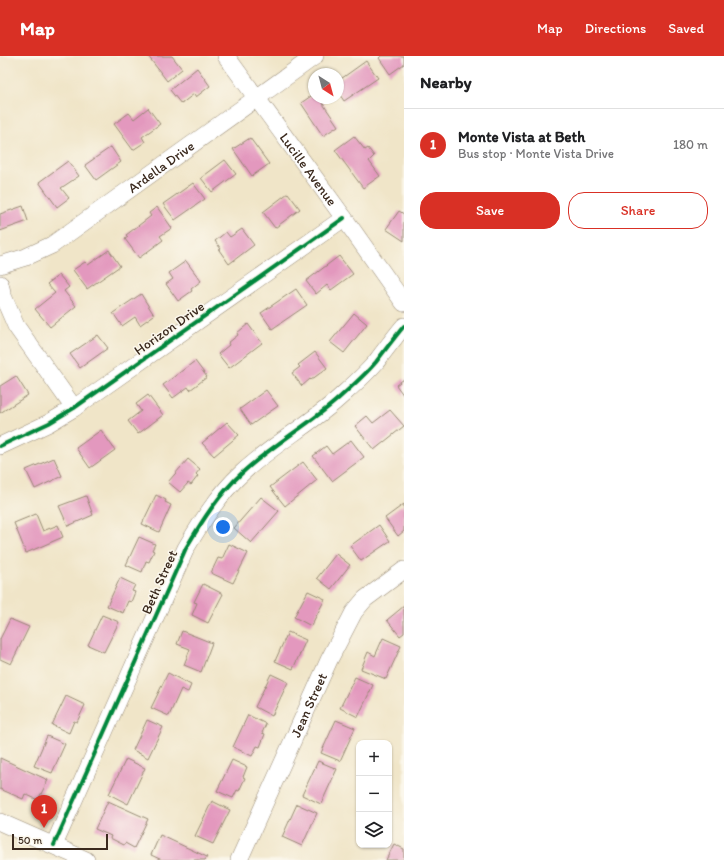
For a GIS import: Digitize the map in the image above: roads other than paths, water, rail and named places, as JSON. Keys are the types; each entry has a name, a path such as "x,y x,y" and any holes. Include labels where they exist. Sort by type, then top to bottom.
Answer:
{"street":[{"name":"Lucille Avenue","path":"226,56 404,303"},
{"name":"Ardella Drive","path":"0,265 26,257 52,245 316,56"},
{"name":"Horizon Drive","path":"0,446 49,423 74,408 344,218"},
{"path":"0,284 3,296 16,326 74,408"},
{"name":"Beth Street","path":"54,846 186,548 202,521 221,496 242,473 338,399 375,363 404,326"},
{"name":"Jean Street","path":"239,860 329,660 354,612 365,599 404,570"},
{"path":"0,822 86,860"}],"place":[{"name":"Monte Vista at Beth","path":"44,828"}]}
